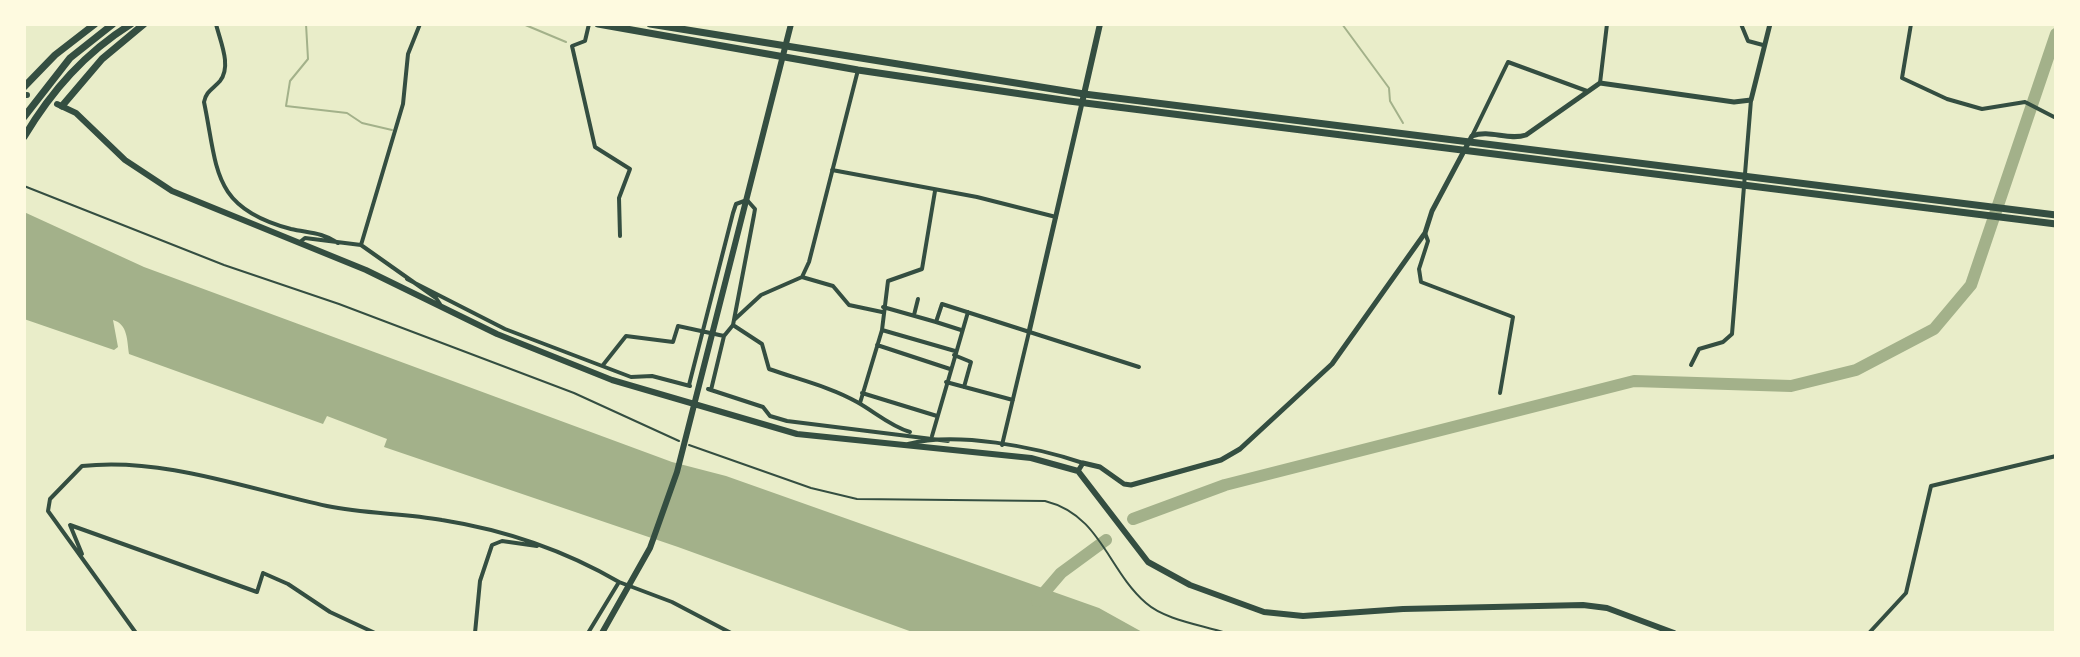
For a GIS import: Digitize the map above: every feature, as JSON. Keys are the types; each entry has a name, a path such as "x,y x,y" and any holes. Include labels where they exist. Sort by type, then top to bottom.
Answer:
{"highway":[{"path":"25,93 55,55 95,24"},
{"path":"24,117 70,58 113,24"},
{"path":"24,137 41,108 76,66 131,24"},
{"path":"59,105 102,59 144,24"},
{"path":"598,24 1083,98 1471,138 2056,215"},
{"path":"650,24 858,70 1465,151 2056,224"}],"main road":[{"path":"602,633 650,548 677,472 791,24"},
{"path":"1083,98 1100,24"},
{"path":"59,105 76,113 125,160 172,191 300,242 497,334 612,380 797,434 1031,458 1078,471 1148,562 1190,585 1264,612 1303,616 1403,609 1583,605 1617,611 1674,633"}],"street":[{"path":"216,24 226,61 222,79 206,95 204,102 216,170 236,203 254,215 294,230 307,229 338,243"},
{"path":"361,245 403,104 408,54 420,24"},
{"path":"589,24 585,41 572,46 595,147 630,169 619,198 620,236"},
{"path":"1600,83 1607,24"},
{"path":"1741,24 1748,41 1763,45"},
{"path":"1691,365 1699,349 1723,342 1732,334 1751,100 1770,24"},
{"path":"1911,24 1902,78 1947,99 1982,109 2025,102 2056,118"},
{"path":"902,446 948,441 1002,445 1100,467 1124,484 1131,485 1221,460 1240,449 1332,364 1425,233 1432,211 1508,62 1587,91"},
{"path":"802,277 809,262 858,70"},
{"path":"1471,138 1479,133 1517,138 1526,135 1600,83 1734,102 1751,100"},
{"path":"1002,445 1083,98"},
{"path":"832,170 977,197 1056,217"},
{"path":"860,403 882,330 888,281 922,269 935,191"},
{"path":"407,279 505,329 631,377 658,377 690,386 736,204 747,200 755,209 733,322"},
{"path":"1425,233 1428,241 1419,269 1421,282 1513,317 1500,393"},
{"path":"300,242 305,238 361,245 436,298 441,306"},
{"path":"948,441 932,436 787,421 770,416 763,407 709,390 724,336 733,322 761,295 802,277 833,286 849,305 914,315 961,330"},
{"path":"914,315 918,299"},
{"path":"936,322 942,304 1139,367"},
{"path":"932,436 968,312"},
{"path":"733,322 762,344 769,369 860,403 886,419 892,427 921,436"},
{"path":"603,365 626,336 673,342 678,326 724,336"},
{"path":"882,330 954,353 971,362 964,387"},
{"path":"877,345 950,369"},
{"path":"946,382 1013,400"},
{"path":"862,393 937,416"},
{"path":"1869,633 1899,602 1910,584 1931,486 2056,456"},
{"path":"1078,471 1083,463"},
{"path":"136,633 48,511 50,499 82,466 112,464 162,468 352,511 441,519 551,548 619,582 672,602 731,633"},
{"path":"86,563 70,525 257,592 263,573 288,584 330,612 375,633"},
{"path":"475,633 480,581 495,541 551,548"},
{"path":"588,633 619,582"}],"path":[{"path":"24,186 224,265 339,304 574,393 654,432 811,488 857,499 1045,501 1080,516 1147,604 1160,612 1226,633"}],"shaded area":[{"path":"24,212 144,267 672,462 726,476 1099,608 1144,633 915,633 678,547 384,447 387,439 327,416 323,424 129,354 124,329 113,320 118,347 114,350 24,319"}],"waterway":[{"path":"306,24 308,59 290,81 286,106 347,113 362,123 392,130"},
{"path":"523,24 566,42"},
{"path":"1342,24 1389,88 1390,101 1403,123"},
{"path":"1133,519 1225,485 1634,381 1791,386 1856,370 1934,329 1971,285 2056,34"},
{"path":"1037,601 1061,573 1106,540"}]}
